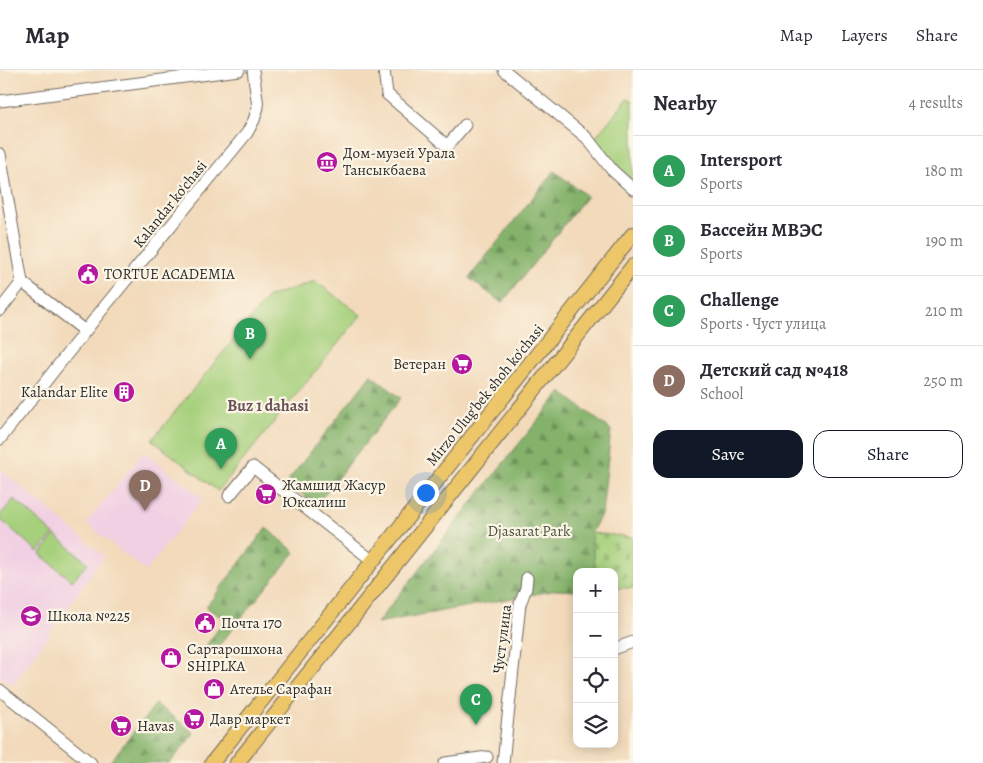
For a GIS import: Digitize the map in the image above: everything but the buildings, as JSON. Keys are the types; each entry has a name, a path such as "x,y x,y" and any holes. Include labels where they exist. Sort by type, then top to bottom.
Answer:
{"main road":[{"name":"Mirzo Ulug'bek shoh ko'chasi","path":"212,763 633,234"},
{"path":"237,763 633,266"}],"street":[{"path":"0,101 239,70"},
{"name":"Kalandar ko'chasi","path":"0,439 85,331 247,133 258,107 253,70"},
{"path":"384,70 387,94 446,145 465,126"},
{"path":"504,70 587,138 612,170 633,189"},
{"path":"0,154 22,282 85,331"},
{"path":"0,310 22,282"},
{"path":"229,496 253,466 373,561"},
{"name":"Чуст улица","path":"504,763 519,611 526,588 526,578"},
{"path":"618,648 633,642"},
{"path":"0,690 91,763"},
{"path":"445,763 487,757"}],"shaded area":[{"path":"144,452 203,498 146,571 86,523"},
{"name":"Школа №225","path":"0,469 104,556 13,685 0,676"}],"green space":[{"path":"628,98 633,101 633,181 594,139"},
{"path":"554,171 587,196 502,303 469,278"},
{"path":"315,281 361,315 218,491 152,440 268,297"},
{"path":"371,375 401,398 316,505 287,482"},
{"name":"Djasarat Park","path":"561,392 611,430 602,513 591,533 595,564 593,568 573,568 573,591 557,590 377,623"},
{"path":"14,499 54,534 38,552 0,519 0,515"},
{"path":"266,528 295,552 213,653 205,647 225,620 206,607"},
{"path":"591,533 633,537 633,589 618,588 618,568 593,568 595,564"},
{"path":"55,535 88,563 72,581 40,554"},
{"path":"156,704 194,733 170,763 109,763"}],"place":[{"name":"Дом-музей Урала Тансыкбаева","path":"327,162"},
{"name":"TORTUE ACADEMIA","path":"88,274"},
{"name":"Бассейн МВЭС","path":"250,359"},
{"name":"Ветеран","path":"462,364"},
{"name":"Kalandar Elite","path":"124,392"},
{"name":"Intersport","path":"221,469"},
{"name":"Жамшид Жасур Юксалиш","path":"266,494"},
{"name":"Детский сад №418","path":"145,511"},
{"name":"Школа №225","path":"31,616"},
{"name":"Почта 170","path":"205,623"},
{"name":"Сартарошхона SHIPLKA","path":"171,658"},
{"name":"Ателье Сарафан","path":"214,689"},
{"name":"Давр маркет","path":"194,719"},
{"name":"Challenge","path":"476,725"},
{"name":"Havas","path":"121,726"}],"district":[{"name":"Buz 1 dahasi","path":"268,405"}]}
